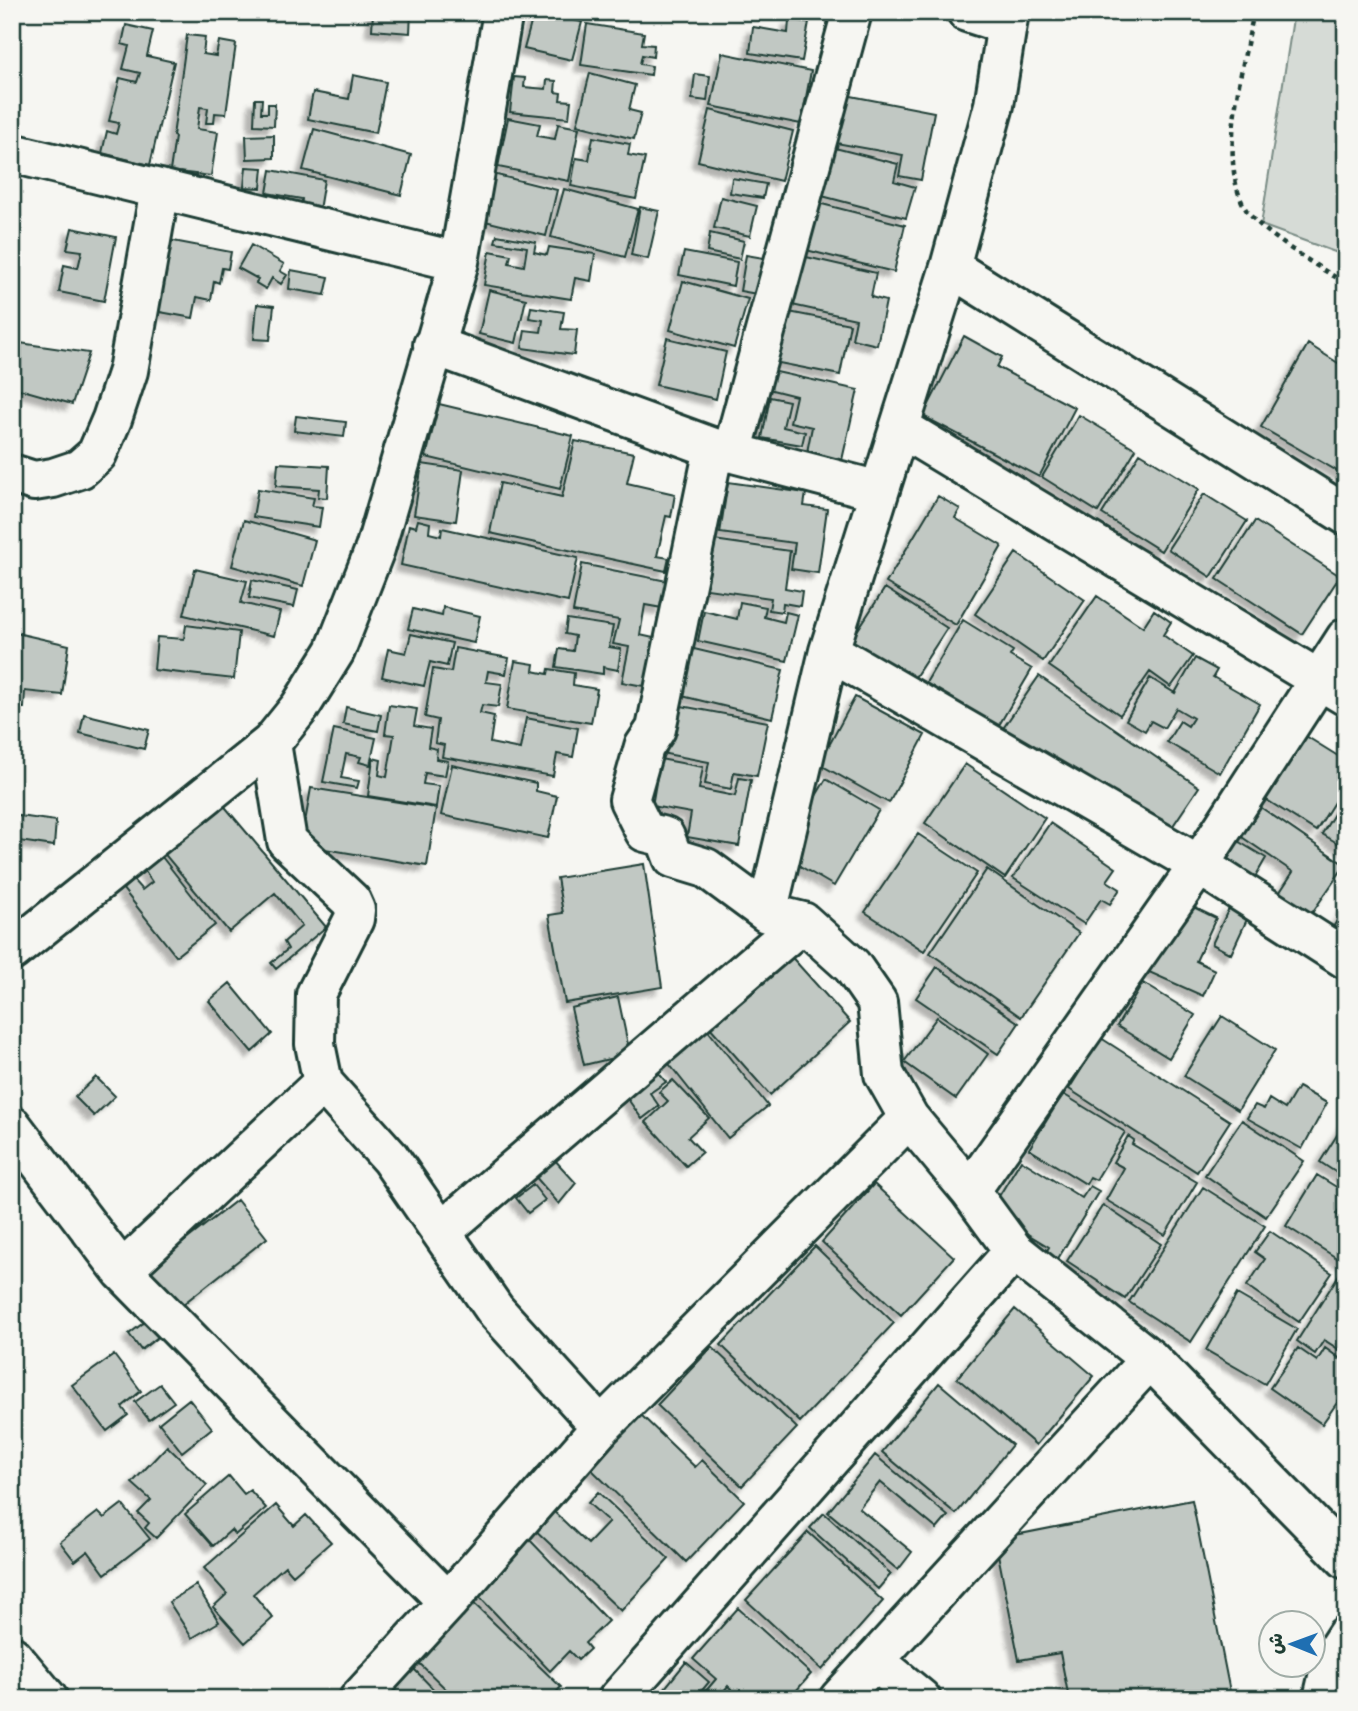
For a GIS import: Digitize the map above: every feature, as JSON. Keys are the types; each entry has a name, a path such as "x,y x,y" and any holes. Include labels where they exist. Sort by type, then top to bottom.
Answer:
{"street":[{"path":"12,950 271,743 300,707 335,651 375,549 459,262 503,12"},
{"path":"852,12 723,451 656,729 644,747 629,800 645,832 665,837 673,859 706,868 785,917 852,967 877,1002 884,1074 909,1118 970,1191 1014,1251 1150,1359 1346,1559"},
{"path":"441,1232 785,917 829,651 950,267 994,105 1008,19 967,12"},
{"path":"12,153 459,262"},
{"path":"12,474 34,481 53,478 80,469 97,454 128,371 160,189"},
{"path":"950,267 1346,515"},
{"path":"433,345 723,451 879,491"},
{"path":"901,428 1332,687"},
{"path":"970,1191 1199,865 1332,687 1346,638"},
{"path":"829,651 1199,865 1346,959"},
{"path":"271,743 287,841 351,901 355,910 354,919 316,994 315,1044 323,1083 390,1158 495,1310 601,1427"},
{"path":"122,1271 323,1083"},
{"path":"359,1699 601,1427 909,1118"},
{"path":"12,1126 122,1271 448,1602"},
{"path":"618,1699 1014,1251"},
{"path":"839,1699 1150,1359"},
{"path":"1323,1699 1341,1652"},
{"path":"12,1656 48,1699"},
{"path":"876,1661 921,1699"}],"path":[{"path":"1254,12 1238,92 1234,128 1235,183 1239,197 1248,213 1261,225 1325,272 1346,283"}],"shaded area":[{"path":"1294,12 1346,12 1346,256 1261,225"}],"building":[{"path":"373,12 411,12 410,33 372,30"},
{"path":"534,12 582,22 572,60 524,49"},
{"path":"789,20 809,22 802,61 750,53 753,27 788,33"},
{"path":"587,24 644,33 642,44 654,45 653,57 642,55 640,64 652,66 651,75 581,65"},
{"path":"126,25 153,31 147,56 174,62 150,165 102,153 107,131 116,134 119,123 109,121 120,78 137,82 140,73 123,69 129,46 122,44"},
{"path":"187,35 205,37 203,54 216,56 219,41 236,44 226,114 215,113 214,123 206,123 208,108 200,107 197,129 218,132 211,176 170,171"},
{"path":"722,53 811,71 801,124 711,106"},
{"path":"590,73 635,85 629,110 641,113 634,139 577,125"},
{"path":"695,74 710,76 707,101 692,99"},
{"path":"353,75 386,82 376,133 308,119 313,92 349,99"},
{"path":"514,77 525,78 524,87 546,89 547,80 556,81 555,92 561,93 560,100 571,101 569,118 510,112"},
{"path":"846,95 934,112 921,180 899,176 903,155 836,143"},
{"path":"255,99 262,99 261,113 268,113 268,104 275,104 274,126 254,125"},
{"path":"710,110 793,131 781,181 698,161"},
{"path":"508,118 540,124 537,136 555,139 558,124 579,128 569,181 498,167"},
{"path":"314,129 411,155 401,195 303,170"},
{"path":"274,135 274,158 247,159 246,136"},
{"path":"593,137 630,144 628,155 645,158 636,199 571,186 576,158 589,160"},
{"path":"835,148 898,164 894,181 915,187 906,218 822,196"},
{"path":"246,167 263,168 261,188 244,187"},
{"path":"271,170 324,180 319,210 301,207 302,199 267,193"},
{"path":"493,174 557,190 546,236 481,220"},
{"path":"732,178 766,184 763,198 730,193"},
{"path":"564,189 638,209 625,257 551,237"},
{"path":"721,197 757,206 750,236 714,228"},
{"path":"818,203 905,225 894,272 806,250"},
{"path":"640,207 659,211 648,259 631,255"},
{"path":"72,228 116,237 104,301 59,292 64,265 78,268 82,251 67,249"},
{"path":"710,233 744,241 740,259 707,252"},
{"path":"497,235 536,242 534,252 547,255 549,247 595,254 591,281 575,278 571,299 484,285 490,251 511,255 509,263 524,266 527,247 495,242"},
{"path":"163,239 231,252 228,269 222,268 219,283 214,281 211,300 197,297 193,318 149,310"},
{"path":"251,245 284,264 280,271 287,275 281,284 272,278 266,289 256,283 258,279 238,268"},
{"path":"684,252 737,262 733,286 679,275"},
{"path":"746,255 764,258 757,294 740,291"},
{"path":"802,256 876,273 871,297 886,301 877,345 852,339 856,319 792,305"},
{"path":"291,270 329,277 325,295 289,289"},
{"path":"683,281 748,299 734,348 670,330"},
{"path":"489,290 526,299 516,343 479,334"},
{"path":"257,304 274,306 270,340 254,339"},
{"path":"531,307 564,312 561,329 577,330 574,355 522,348 525,330 541,332 543,320 529,318"},
{"path":"784,311 850,324 840,375 774,362"},
{"path":"964,336 1002,357 997,367 1075,408 1039,477 923,416"},
{"path":"667,338 726,352 716,399 656,385"},
{"path":"20,343 89,353 72,404 12,387 12,355 21,356"},
{"path":"1308,344 1346,368 1346,476 1261,427"},
{"path":"772,371 858,390 842,460 807,452 812,427 790,422 796,396 768,389"},
{"path":"770,397 789,401 783,427 805,432 802,445 762,438"},
{"path":"439,404 573,436 560,489 426,457"},
{"path":"1079,415 1136,449 1098,512 1042,477"},
{"path":"296,416 346,422 344,437 294,431"},
{"path":"575,441 634,453 627,483 675,494 671,517 666,516 657,556 669,558 666,571 490,533 500,483 562,497"},
{"path":"1140,453 1199,489 1161,551 1102,514"},
{"path":"278,463 329,466 327,498 318,497 319,489 276,486"},
{"path":"422,464 463,470 456,521 414,515"},
{"path":"728,482 806,493 804,506 827,509 818,573 791,569 795,543 720,533"},
{"path":"258,489 314,498 312,506 322,507 319,527 253,517"},
{"path":"1204,494 1247,521 1211,577 1168,549"},
{"path":"938,496 960,509 955,518 1002,546 956,625 886,583"},
{"path":"244,520 315,540 303,586 232,566"},
{"path":"418,520 430,523 429,533 441,536 442,528 578,558 568,602 401,565 409,525 416,527"},
{"path":"1255,521 1340,576 1302,634 1217,579"},
{"path":"714,540 790,551 785,588 802,591 800,606 783,603 782,612 769,610 771,598 707,589"},
{"path":"1016,553 1085,600 1043,661 975,614"},
{"path":"582,564 667,581 662,608 645,605 640,635 658,639 649,687 622,682 629,647 613,644 619,620 573,612"},
{"path":"195,569 247,581 241,603 280,612 274,636 184,615"},
{"path":"252,580 298,590 294,607 249,598"},
{"path":"885,588 947,628 910,685 848,645"},
{"path":"1097,596 1143,627 1154,610 1171,622 1163,635 1193,656 1171,687 1150,672 1120,715 1049,666"},
{"path":"740,602 766,607 764,617 784,622 786,612 798,615 787,661 698,641 704,611 737,619"},
{"path":"443,607 480,616 474,643 408,629 413,609 442,616"},
{"path":"567,619 613,626 609,647 621,649 618,670 603,667 603,674 556,667 559,649 573,651 575,636 565,634"},
{"path":"963,620 1013,651 1010,656 1032,669 992,737 920,693"},
{"path":"186,625 239,632 234,679 154,670 157,637 184,639"},
{"path":"12,632 69,645 62,695 25,691 24,708 12,708"},
{"path":"411,634 452,643 447,666 430,662 424,686 382,677 388,649 406,653"},
{"path":"455,648 509,658 506,674 488,671 486,682 502,684 498,707 482,705 480,713 494,716 490,743 520,749 526,718 578,728 573,757 557,754 553,776 442,757 444,745 435,743 438,720 425,717 433,669 451,672"},
{"path":"694,649 783,670 772,718 682,696"},
{"path":"1195,658 1217,670 1213,677 1260,704 1220,773 1167,742 1180,721 1188,726 1193,718 1176,708 1164,728 1151,721 1145,731 1126,720 1150,678 1175,693"},
{"path":"515,661 534,664 533,671 548,674 549,669 574,673 573,685 597,689 591,723 507,709"},
{"path":"1039,676 1199,787 1162,842 1002,730"},
{"path":"855,697 925,735 889,803 819,764"},
{"path":"389,705 417,709 414,726 431,729 428,747 437,749 436,759 448,761 445,776 425,773 423,784 439,786 436,807 368,796 373,758 381,760 379,775 387,777 394,735 385,734"},
{"path":"676,705 768,722 757,776 734,772 731,789 705,784 709,762 666,754"},
{"path":"346,707 381,715 378,731 343,724"},
{"path":"84,714 149,730 144,749 80,733"},
{"path":"334,729 376,738 370,765 359,762 361,757 346,754 341,778 359,781 357,788 323,782"},
{"path":"1301,733 1346,761 1346,783 1316,831 1262,797"},
{"path":"660,759 703,767 699,789 735,796 739,778 751,780 739,846 687,837 691,813 652,806"},
{"path":"965,764 1045,818 1005,878 925,823"},
{"path":"452,765 536,783 536,791 557,796 548,838 441,815"},
{"path":"826,779 879,810 834,886 781,855"},
{"path":"311,788 436,808 427,866 301,845"},
{"path":"1346,794 1346,848 1322,834"},
{"path":"221,802 326,927 276,969 271,963 288,949 284,942 302,926 275,893 229,932 162,851"},
{"path":"1256,804 1345,865 1305,923 1274,901 1293,872 1236,833"},
{"path":"12,815 56,821 54,846 12,840"},
{"path":"1050,823 1116,868 1107,881 1120,889 1110,904 1101,899 1084,924 1013,878"},
{"path":"918,834 977,873 924,951 865,912"},
{"path":"1231,837 1266,858 1250,886 1215,865"},
{"path":"162,857 215,925 176,956 123,889 133,880 142,890 152,882 144,870"},
{"path":"644,864 662,987 565,1003 549,915 563,913 557,878"},
{"path":"987,869 1079,933 1021,1017 930,953"},
{"path":"1181,901 1216,918 1196,961 1215,970 1203,996 1149,972"},
{"path":"1230,906 1249,915 1231,954 1212,944"},
{"path":"1346,906 1346,949 1327,937"},
{"path":"788,953 850,1022 770,1095 709,1026"},
{"path":"937,967 1019,1023 998,1054 916,998"},
{"path":"230,983 272,1034 252,1052 209,1001"},
{"path":"1143,983 1195,1015 1169,1058 1117,1026"},
{"path":"618,997 630,1054 584,1065 571,1008"},
{"path":"1222,1016 1275,1050 1238,1110 1184,1076"},
{"path":"937,1017 988,1054 956,1099 904,1062"},
{"path":"706,1028 768,1106 728,1138 666,1060"},
{"path":"1101,1038 1230,1121 1197,1172 1069,1089"},
{"path":"657,1071 666,1082 650,1093 659,1106 642,1119 625,1095"},
{"path":"96,1077 115,1096 94,1116 75,1097"},
{"path":"673,1080 709,1118 688,1137 702,1152 686,1166 646,1122 668,1101 659,1092"},
{"path":"1298,1087 1327,1103 1302,1149 1247,1118 1255,1105 1264,1109 1269,1099 1285,1109"},
{"path":"1063,1094 1125,1132 1096,1180 1090,1177 1086,1184 1029,1149"},
{"path":"1242,1120 1304,1161 1266,1217 1205,1175"},
{"path":"1346,1121 1346,1179 1320,1162"},
{"path":"1128,1136 1134,1140 1132,1144 1197,1182 1165,1235 1106,1200 1124,1168 1113,1162"},
{"path":"553,1158 576,1183 559,1204 534,1175"},
{"path":"1021,1160 1082,1198 1090,1186 1099,1191 1051,1270 1040,1262 1049,1247 990,1211"},
{"path":"1317,1175 1346,1193 1346,1199 1336,1214 1346,1221 1346,1258 1343,1262 1286,1226"},
{"path":"874,1184 954,1257 901,1315 822,1242"},
{"path":"533,1185 545,1200 528,1213 516,1198"},
{"path":"1203,1187 1265,1226 1191,1342 1129,1302"},
{"path":"237,1200 267,1238 173,1312 143,1274"},
{"path":"1103,1205 1161,1244 1125,1299 1067,1261"},
{"path":"1270,1231 1332,1273 1299,1322 1247,1286 1265,1259 1255,1252"},
{"path":"815,1246 894,1323 800,1422 721,1345"},
{"path":"1340,1273 1346,1276 1346,1354 1324,1340 1315,1354 1297,1341"},
{"path":"1237,1294 1297,1329 1265,1384 1206,1350"},
{"path":"1015,1309 1094,1376 1036,1445 957,1378"},
{"path":"146,1321 158,1337 141,1350 129,1334"},
{"path":"712,1347 797,1428 742,1486 657,1405"},
{"path":"1298,1348 1317,1361 1325,1348 1346,1363 1346,1390 1322,1424 1270,1388"},
{"path":"114,1355 141,1391 122,1407 128,1415 107,1431 72,1385"},
{"path":"939,1383 1012,1445 956,1514 882,1452"},
{"path":"160,1384 174,1402 149,1420 135,1402"},
{"path":"189,1399 212,1428 182,1452 159,1423"},
{"path":"639,1413 695,1467 702,1460 744,1501 686,1562 589,1467"},
{"path":"167,1446 207,1485 156,1538 145,1528 149,1523 138,1513 151,1500 132,1483"},
{"path":"875,1455 948,1516 937,1529 880,1482 859,1508 912,1552 898,1570 828,1512"},
{"path":"229,1476 244,1494 250,1490 266,1508 235,1535 231,1530 213,1546 185,1514"},
{"path":"598,1492 669,1559 621,1611 531,1526 549,1507 588,1544 609,1522 588,1503"},
{"path":"1192,1500 1230,1692 1195,1699 1069,1699 1060,1653 1019,1660 995,1539"},
{"path":"122,1504 150,1539 105,1574 88,1551 75,1561 60,1542 98,1512 104,1518"},
{"path":"276,1505 294,1526 306,1515 331,1542 293,1575 285,1566 253,1594 273,1618 245,1643 213,1607 227,1594 204,1568"},
{"path":"824,1513 891,1574 878,1589 810,1528"},
{"path":"808,1532 883,1601 822,1670 746,1600"},
{"path":"526,1536 608,1621 585,1643 590,1649 578,1660 569,1651 550,1671 472,1589"},
{"path":"196,1585 219,1622 192,1638 169,1602"},
{"path":"466,1596 561,1687 550,1699 456,1699 411,1655"},
{"path":"738,1608 811,1674 789,1699 742,1699 728,1686 717,1699 699,1699 716,1679 693,1659"},
{"path":"686,1662 709,1682 695,1699 656,1699"},
{"path":"414,1669 443,1699 384,1699"}]}
